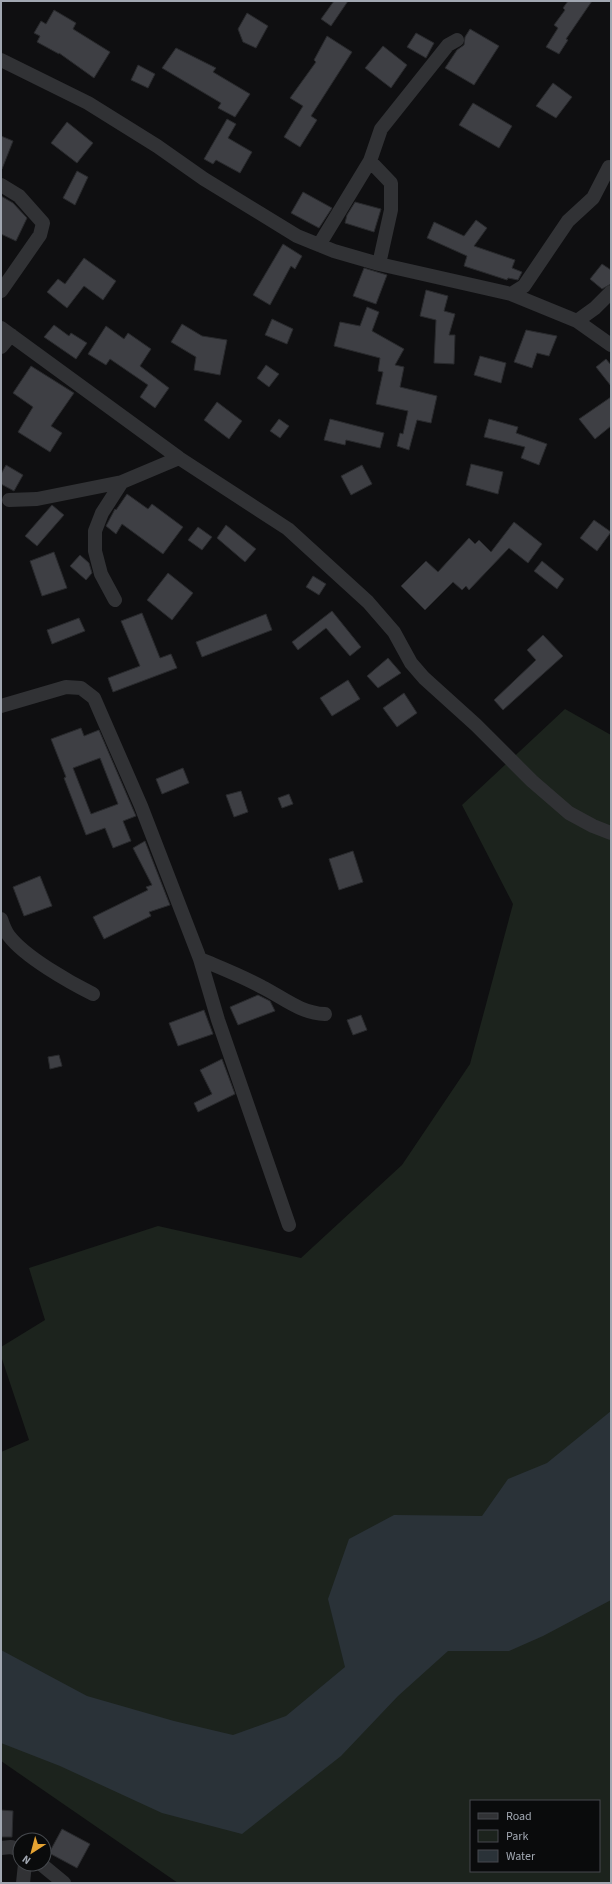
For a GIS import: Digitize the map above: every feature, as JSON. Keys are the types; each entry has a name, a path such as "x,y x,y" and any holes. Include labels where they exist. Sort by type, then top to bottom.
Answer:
{"street":[{"path":"319,245 370,161 381,129 448,45 456,40"},
{"path":"1,60 88,103 157,146 204,179 291,232 319,245 379,264 511,294 577,321 611,345"},
{"path":"370,161 391,183 391,210 379,264"},
{"path":"511,294 524,286 568,221 592,198 609,167"},
{"path":"1,185 19,196 43,223 40,235 1,291"},
{"path":"577,321 595,308 611,292"},
{"path":"1,347 6,331 179,458 288,529 368,602 394,632 411,664 424,678 476,725 532,781 569,813 593,826 611,833"},
{"path":"9,500 37,499 122,482 179,458"},
{"path":"115,600 101,574 95,551 95,531 102,513 122,482"},
{"path":"1,706 66,688 80,688 94,698 141,806 200,959 218,1020 290,1225"},
{"path":"1,919 7,934 16,945 72,983 93,994"},
{"path":"200,959 262,987 296,1008 313,1014 326,1014"},
{"path":"1,1848 12,1847"},
{"path":"23,1883 24,1872"},
{"path":"51,1872 64,1883"}],"green space":[{"path":"565,709 611,735 611,1883 178,1883 1,1761 1,1452 29,1440 1,1356 1,1347 45,1320 29,1268 158,1226 301,1258 402,1165 470,1064 513,904 462,805"}],"water":[{"path":"611,1411 611,1600 543,1636 509,1651 448,1651 398,1696 341,1756 242,1834 162,1813 60,1766 1,1743 1,1650 87,1696 174,1721 233,1735 286,1716 345,1667 328,1599 349,1539 394,1515 482,1516 508,1479 547,1463"}],"building":[{"path":"334,1 348,1 331,26 321,19"},
{"path":"568,1 592,1 566,39 568,40 559,54 546,47 558,28 554,25 565,10 563,8"},
{"path":"54,10 76,23 73,29 110,52 94,78 59,53 37,42 40,36 34,33 41,21 46,24"},
{"path":"247,13 268,26 256,48 243,42 238,29"},
{"path":"470,29 499,46 474,85 445,68 457,50 464,45 465,37"},
{"path":"416,33 434,43 426,58 407,47"},
{"path":"327,36 352,52 311,116 317,120 300,147 284,137 303,106 290,98 316,62 314,60"},
{"path":"383,46 407,65 391,88 365,68"},
{"path":"176,48 216,68 213,72 250,94 235,117 218,108 221,103 162,68"},
{"path":"138,65 155,74 148,88 131,80"},
{"path":"553,83 572,97 556,118 536,106"},
{"path":"473,103 512,126 499,148 459,125"},
{"path":"227,119 236,124 228,138 252,152 240,173 216,160 213,164 204,159"},
{"path":"67,122 93,143 77,163 51,143"},
{"path":"1,136 13,141 2,169 1,169"},
{"path":"77,171 88,177 75,205 63,198"},
{"path":"303,192 332,208 319,228 291,213"},
{"path":"1,196 13,203 27,218 16,241 1,234"},
{"path":"355,202 381,209 374,232 345,223 347,215"},
{"path":"476,220 487,228 474,246 515,260 512,268 522,272 518,280 508,278 507,280 464,266 467,256 427,238 434,222 464,236"},
{"path":"283,244 302,256 295,269 291,266 270,305 253,295"},
{"path":"84,258 116,281 103,300 84,286 67,308 47,292 58,279 65,284"},
{"path":"602,264 611,270 611,284 602,289 590,279"},
{"path":"364,268 387,275 376,304 353,296"},
{"path":"426,290 448,296 444,311 455,314 449,335 455,335 454,364 434,363 436,320 420,316"},
{"path":"367,307 379,312 372,331 404,349 395,365 404,367 400,387 437,396 431,423 417,420 409,450 397,446 400,433 403,434 408,411 376,404 383,372 378,371 380,358 334,346 340,322 360,326"},
{"path":"272,319 293,329 287,344 265,335"},
{"path":"182,324 202,336 227,340 220,375 194,370 196,357 171,342"},
{"path":"54,325 69,336 71,333 87,343 76,359 44,337"},
{"path":"106,326 124,339 128,333 151,349 140,366 169,388 155,408 140,397 148,385 110,359 106,365 88,354"},
{"path":"526,330 557,336 549,356 537,353 532,368 514,362"},
{"path":"480,356 506,363 501,383 474,375"},
{"path":"606,359 611,365 611,386 596,367"},
{"path":"266,365 279,374 269,387 257,378"},
{"path":"31,366 74,393 51,426 62,433 50,452 18,432 33,407 13,393"},
{"path":"611,397 611,426 595,439 579,419"},
{"path":"217,402 242,421 229,439 204,420"},
{"path":"279,419 289,426 280,438 270,431"},
{"path":"330,419 384,433 380,448 346,440 345,445 324,440"},
{"path":"489,419 518,427 516,433 547,444 539,465 521,458 525,447 484,437"},
{"path":"471,464 503,472 498,494 466,485"},
{"path":"6,465 23,475 14,491 1,484 1,474"},
{"path":"362,465 372,484 351,495 341,476"},
{"path":"127,494 148,509 152,504 183,527 163,554 122,524 116,534 106,526 115,509 116,510"},
{"path":"52,505 64,515 37,546 25,536"},
{"path":"594,520 611,532 597,551 580,538"},
{"path":"514,522 542,544 528,563 509,548 469,590 466,586 462,590 453,582 425,610 401,586 426,561 438,572 469,538 475,544 479,540 491,552"},
{"path":"226,525 256,549 245,562 217,538"},
{"path":"198,527 212,537 202,550 188,540"},
{"path":"54,552 67,588 42,596 30,561"},
{"path":"80,555 89,563 92,573 86,580 70,566"},
{"path":"542,561 564,579 557,589 534,571"},
{"path":"168,573 193,593 172,620 147,600"},
{"path":"313,576 326,584 319,595 306,587"},
{"path":"332,611 361,647 350,656 326,628 298,650 292,642"},
{"path":"142,613 160,658 171,654 177,668 113,692 108,678 140,666 121,621"},
{"path":"266,614 272,630 202,657 196,642"},
{"path":"79,618 85,631 52,644 47,630"},
{"path":"543,635 563,656 503,710 494,700 536,660 527,650"},
{"path":"388,658 401,673 378,688 367,676"},
{"path":"348,680 360,699 332,716 320,698"},
{"path":"404,693 417,713 397,727 383,708"},
{"path":"81,728 84,736 99,730 136,816 123,821 131,841 113,848 105,828 86,835 51,739","holes":["100,758 118,804 91,814 73,768"]},
{"path":"183,768 189,783 162,794 156,779"},
{"path":"241,791 248,812 234,817 226,795"},
{"path":"289,794 293,804 282,808 278,798"},
{"path":"145,841 170,905 149,912 151,916 104,939 93,917 148,890 146,887 152,885 133,848"},
{"path":"353,851 363,882 339,890 329,859"},
{"path":"40,876 52,906 24,916 13,887"},
{"path":"258,995 270,1001 275,1011 238,1025 230,1007"},
{"path":"204,1010 213,1034 178,1046 169,1023"},
{"path":"361,1015 367,1030 353,1035 347,1020"},
{"path":"59,1055 62,1066 50,1069 48,1057"},
{"path":"222,1059 235,1094 198,1112 194,1103 212,1094 200,1070"},
{"path":"1,1810 13,1811 12,1837 1,1837"},
{"path":"62,1829 90,1844 77,1868 52,1855 52,1847"}]}
